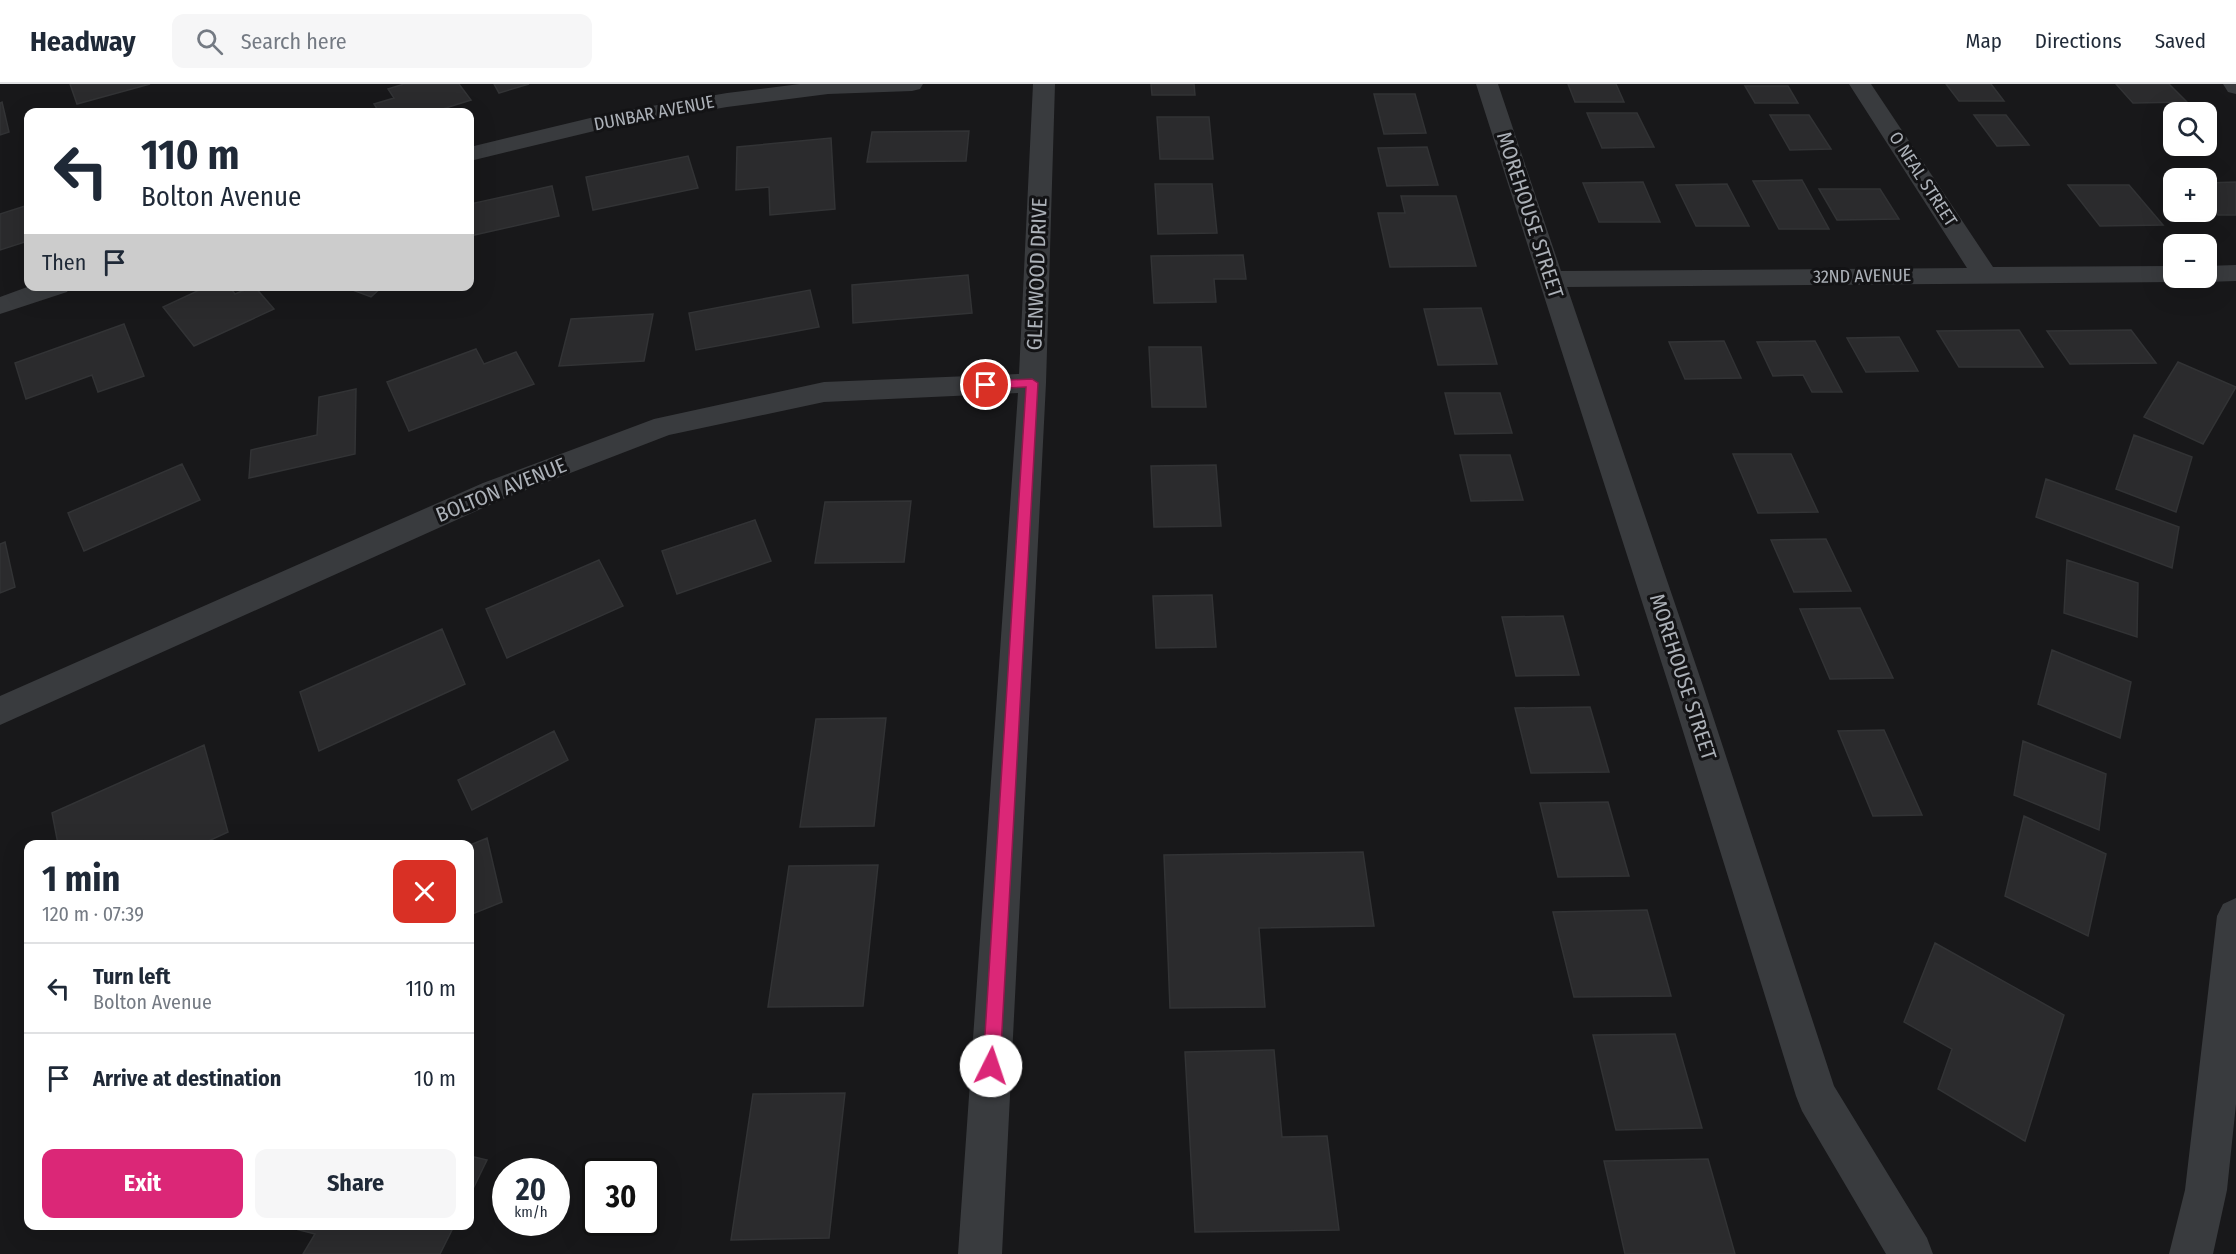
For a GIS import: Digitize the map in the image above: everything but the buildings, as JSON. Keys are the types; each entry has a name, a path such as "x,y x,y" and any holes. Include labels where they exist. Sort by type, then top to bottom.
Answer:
{"street":[{"name":"DUNBAR AVENUE","path":"474,153 611,120 727,100 828,87 912,84"},
{"name":"GLENWOOD DRIVE","path":"980,1254 1032,383 1044,84"},
{"name":"MOREHOUSE STREET","path":"1487,84 1686,686 1817,1096 1911,1254"},
{"name":"O NEAL STREET","path":"1860,84 1985,275"},
{"path":"2217,274 2236,273"},
{"name":"32ND AVENUE","path":"1551,279 2163,274"},
{"path":"0,306 44,291"},
{"name":"BOLTON AVENUE","path":"0,711 493,491 664,426 824,392 1032,383"},
{"path":"2191,1254 2206,1190 2236,916"}],"route":[{"path":"986,385 1032,383 991,1066"}]}
